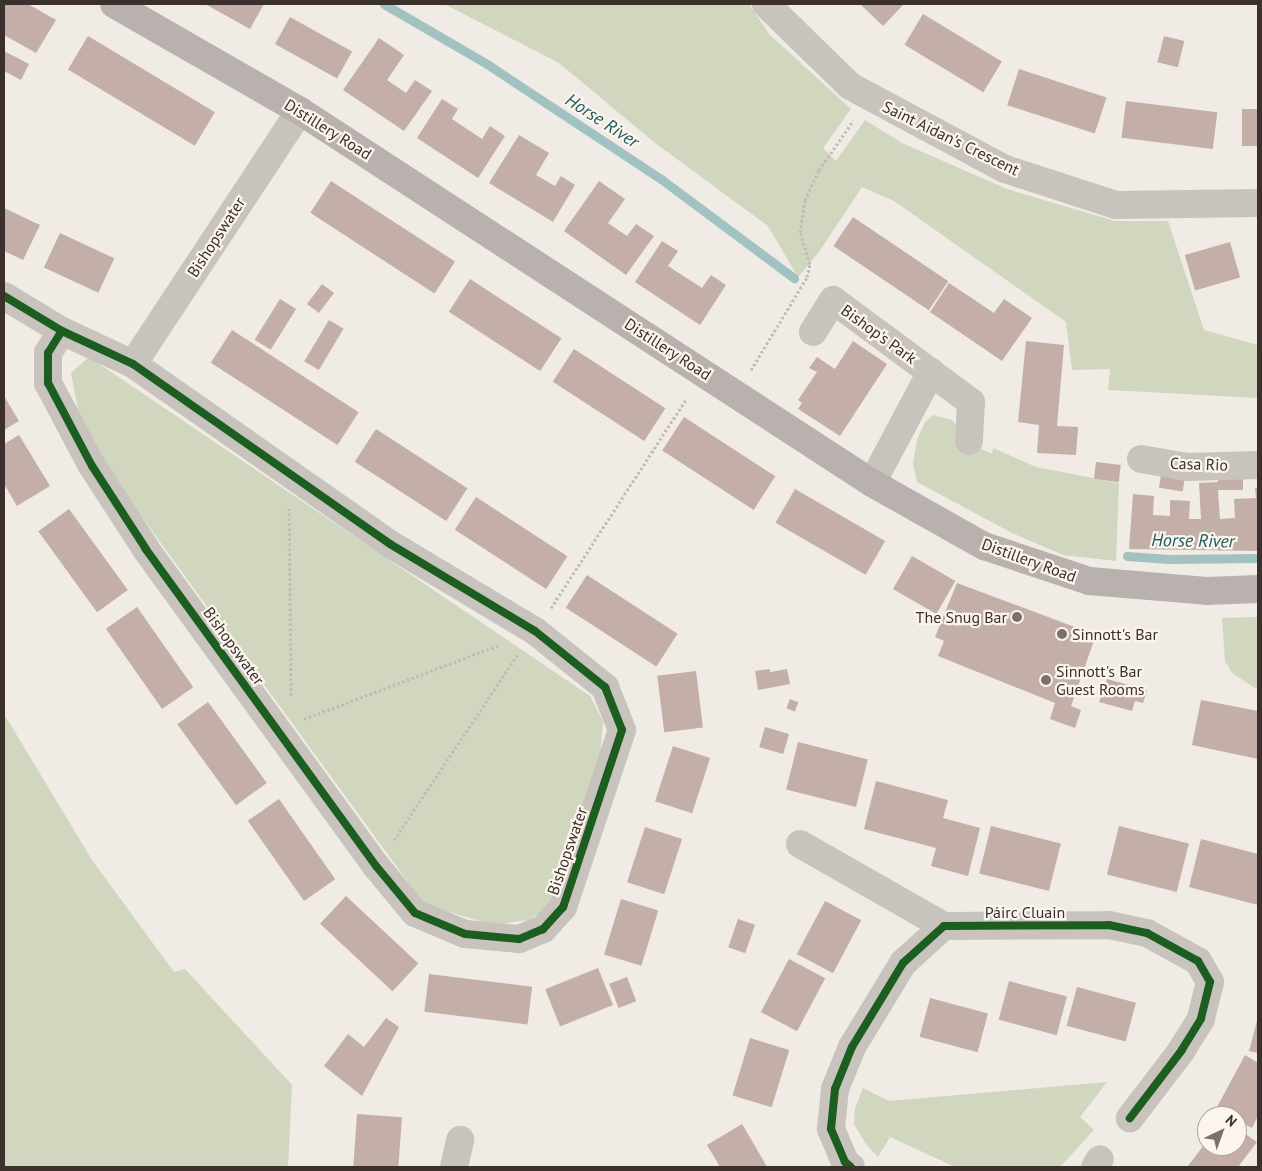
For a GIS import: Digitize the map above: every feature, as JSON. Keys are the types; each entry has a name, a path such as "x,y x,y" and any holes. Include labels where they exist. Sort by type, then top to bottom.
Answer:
{"main road":[{"name":"Distillery Road","path":"114,4 300,111 872,483 984,546 1090,581 1207,591 1258,589"}],"street":[{"name":"Saint Aidan's Crescent","path":"766,4 832,72 869,97 1005,169 1116,205 1258,202"},
{"name":"Bishopswater","path":"133,364 300,111"},
{"name":"Bishopswater","path":"4,296 62,331 133,364 390,544 535,631 605,687 622,730 563,907 543,929 519,939 465,934 415,913 376,866 146,549 92,466 48,383 48,353 62,331"},
{"name":"Bishop's Park","path":"812,332 833,300 971,402 969,441"},
{"name":"Bishop's Park","path":"872,483 931,372"},
{"name":"Casa Rio","path":"1141,459 1187,467 1258,465"},
{"path":"800,844 944,926 903,964 852,1047 835,1089 831,1129 845,1162 851,1167"},
{"name":"Páirc Cluain","path":"944,926 1109,925 1147,933 1198,961 1210,982 1201,1019 1182,1050 1130,1118"},
{"path":"454,1167 460,1140"}],"path":[{"path":"736,394 807,277 810,264 800,232 805,200 819,170 869,97"},
{"path":"376,866 535,631 704,372"},
{"path":"291,705 289,492 297,479"},
{"path":"300,721 535,631"}],"green space":[{"path":"444,4 749,4 769,34 851,109 823,148 836,161 865,120 902,143 1007,189 1115,221 1168,221 1204,330 1258,345 1258,398 1108,390 1110,369 1072,370 1066,322 894,201 862,187 819,252 798,277 768,226 655,143 559,63"},
{"path":"89,357 590,696 603,721 600,757 551,905 529,920 492,925 424,904 101,461 78,409 71,373"},
{"path":"933,415 952,420 958,429 956,437 992,454 993,448 1036,467 1119,483 1116,561 1063,555 1012,533 917,482 913,463 917,440 925,422"},
{"path":"1258,617 1258,690 1232,673 1225,661 1222,618"},
{"path":"4,714 92,860 174,972 185,969 292,1085 288,1167 4,1167"},
{"path":"1107,1082 1080,1117 1094,1130 1060,1167 955,1167 890,1137 878,1157 866,1144 854,1124 855,1108 863,1088 889,1101"}],"building":[{"path":"4,4 28,4 56,20 36,53 4,35"},
{"path":"205,4 264,4 250,29"},
{"path":"860,4 904,4 883,26"},
{"path":"923,14 1002,61 983,92 904,45"},
{"path":"290,17 352,51 337,79 275,44"},
{"path":"88,36 215,112 195,146 68,69"},
{"path":"1164,36 1184,41 1178,67 1157,62"},
{"path":"379,38 404,55 387,80 406,93 415,80 432,91 404,131 343,90"},
{"path":"4,51 29,64 21,80 4,71"},
{"path":"1019,69 1106,97 1095,134 1007,105"},
{"path":"442,99 458,109 452,119 482,139 490,126 505,136 478,178 417,138"},
{"path":"1126,101 1217,112 1213,149 1121,138"},
{"path":"1242,109 1258,109 1258,146 1242,146"},
{"path":"519,135 549,153 536,175 555,186 561,176 575,185 553,222 489,183"},
{"path":"331,181 455,262 434,293 310,213"},
{"path":"599,181 625,199 608,223 627,236 636,224 654,236 626,275 564,231"},
{"path":"4,208 40,225 23,260 4,251"},
{"path":"853,217 948,281 929,310 833,246"},
{"path":"60,233 114,258 98,293 44,267"},
{"path":"662,241 678,251 668,266 702,288 711,275 726,285 700,325 635,282"},
{"path":"1230,242 1240,278 1195,291 1185,255"},
{"path":"470,279 561,338 540,371 449,312"},
{"path":"949,283 994,313 1004,299 1032,318 1002,361 930,312"},
{"path":"322,284 334,293 319,313 307,304"},
{"path":"280,299 296,309 271,350 255,340"},
{"path":"329,320 344,329 319,370 304,361"},
{"path":"232,330 359,412 337,445 211,363"},
{"path":"853,341 887,364 840,436 798,409 802,403 798,400 817,372 809,368 817,357 835,369"},
{"path":"1026,341 1064,345 1057,426 1078,427 1076,455 1037,453 1039,425 1018,422"},
{"path":"574,349 665,408 644,441 553,382"},
{"path":"4,396 19,421 4,430"},
{"path":"684,417 775,476 754,510 662,451"},
{"path":"376,429 467,488 446,521 355,462"},
{"path":"19,435 50,486 17,506 4,484 4,444"},
{"path":"1096,462 1121,465 1119,482 1094,479"},
{"path":"1161,475 1185,479 1183,492 1159,488"},
{"path":"1243,476 1243,490 1218,490 1220,519 1235,518 1234,499 1256,498 1255,488 1258,488 1258,551 1129,549 1133,494 1154,496 1153,515 1170,516 1170,500 1190,501 1189,519 1201,519 1199,483 1218,482 1218,477"},
{"path":"795,489 885,541 866,575 776,523"},
{"path":"476,497 567,556 546,589 455,530"},
{"path":"69,509 128,590 97,612 38,531"},
{"path":"912,556 955,581 936,614 893,589"},
{"path":"587,575 678,634 656,667 566,608"},
{"path":"957,583 1096,635 1071,706 1081,710 1075,728 1050,719 1055,703 938,656 944,641 935,637"},
{"path":"137,607 193,687 162,709 106,629"},
{"path":"770,669 770,672 787,669 790,684 758,690 755,671"},
{"path":"696,671 703,728 664,732 657,676"},
{"path":"1107,679 1147,690 1143,703 1135,701 1132,711 1099,702"},
{"path":"790,699 798,702 795,712 786,708"},
{"path":"1201,700 1258,711 1258,759 1192,745"},
{"path":"208,702 267,783 236,805 177,724"},
{"path":"765,727 789,734 783,754 759,747"},
{"path":"798,742 868,759 856,807 786,790"},
{"path":"673,746 710,758 692,813 655,801"},
{"path":"876,781 948,800 943,818 980,828 968,876 931,866 936,848 864,829"},
{"path":"279,799 335,879 304,901 248,821"},
{"path":"991,826 1061,843 1049,891 979,874"},
{"path":"1119,826 1189,843 1177,892 1107,875"},
{"path":"645,827 682,839 664,894 627,882"},
{"path":"1201,839 1258,854 1258,905 1189,887"},
{"path":"346,896 418,964 392,991 320,924"},
{"path":"621,899 658,910 641,966 604,954"},
{"path":"825,901 861,920 833,973 797,954"},
{"path":"738,919 755,925 745,953 728,947"},
{"path":"789,959 825,978 797,1031 761,1012"},
{"path":"598,968 613,1005 560,1026 545,989"},
{"path":"429,974 532,987 528,1024 424,1012"},
{"path":"627,977 636,1001 619,1008 609,984"},
{"path":"1009,981 1067,997 1057,1035 999,1020"},
{"path":"1077,987 1136,1003 1126,1041 1067,1026"},
{"path":"930,998 988,1014 978,1052 920,1037"},
{"path":"1258,1017 1258,1053 1249,1051"},
{"path":"386,1018 399,1027 362,1096 324,1066 348,1034 364,1047"},
{"path":"750,1038 789,1050 772,1107 732,1095"},
{"path":"1245,1055 1258,1063 1258,1116 1252,1128 1247,1125 1247,1106 1218,1106"},
{"path":"357,1114 402,1117 398,1167 353,1167"},
{"path":"742,1124 767,1167 720,1167 707,1145"},
{"path":"1247,1135 1257,1142 1247,1155"},
{"path":"1197,1154 1197,1156 1246,1156 1238,1167 1188,1166"}],"waterway":[{"name":"Horse River","path":"384,4 487,64 661,179 794,278"},
{"name":"Horse River","path":"1127,556 1169,559 1258,558"}],"cycle path":[{"path":"4,296 62,331 133,364 390,544 535,631 605,687 622,730 563,907 543,929 519,939 465,934 415,913 376,866 146,549 92,466 48,383 48,353 62,331"},
{"path":"851,1167 845,1162 831,1129 835,1089 852,1047 903,963 944,926 1109,925 1147,933 1198,961 1210,982 1201,1019 1182,1050 1130,1118"}],"place":[{"name":"The Snug Bar","path":"1017,617"},
{"name":"Sinnott's Bar","path":"1062,634"},
{"name":"Sinnott's Bar Guest Rooms","path":"1046,680"}]}
